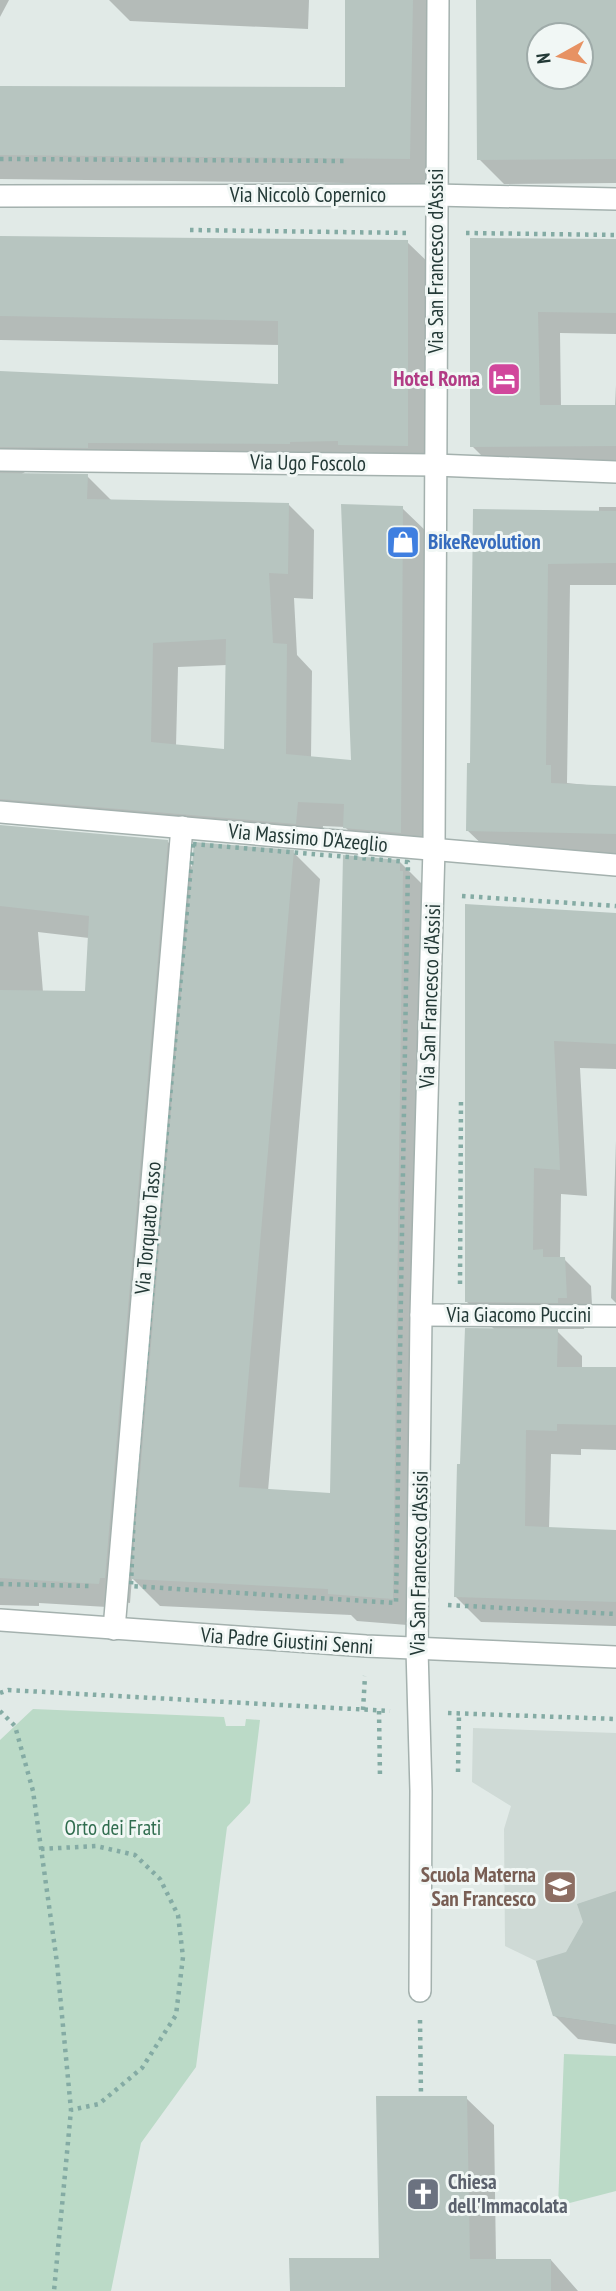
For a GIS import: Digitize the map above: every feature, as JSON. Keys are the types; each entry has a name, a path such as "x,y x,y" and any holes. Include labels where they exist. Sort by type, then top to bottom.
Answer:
{"street":[{"name":"Via San Francesco d'Assisi","path":"420,1991 421,1791 417,1649 421,1315 434,848 438,0"},
{"name":"Via Niccolò Copernico","path":"0,195 435,195 616,199"},
{"name":"Via Ugo Foscolo","path":"0,460 435,465 616,472"},
{"name":"Via Massimo D'Azeglio","path":"0,811 616,865"},
{"name":"Via Torquato Tasso","path":"114,1629 182,827"},
{"name":"Via Giacomo Puccini","path":"421,1315 616,1316"},
{"name":"Via Padre Giustini Senni","path":"0,1620 417,1649 616,1657"}],"path":[{"path":"0,159 353,161"},
{"path":"176,229 412,233 411,247"},
{"path":"464,246 464,233 616,235"},
{"path":"192,845 408,862 396,1603 131,1586 135,1483 192,845"},
{"path":"462,910 462,896 616,906"},
{"path":"460,1287 461,1092"},
{"path":"0,1584 102,1587"},
{"path":"448,1594 448,1608 616,1614"},
{"path":"0,1693 8,1690 379,1711 616,1719"},
{"path":"0,1711 15,1726 33,1791 57,1964 71,2110 54,2291"},
{"path":"379,1711 380,1778"},
{"path":"458,1772 459,1714"},
{"path":"41,1849 96,1846 135,1855 160,1879 178,1915 184,1957 176,2015 142,2068 99,2104 71,2110"},
{"path":"420,1991 421,2096"}],"shaded area":[{"name":"Scuola Materna San Francesco","path":"473,1728 616,1733 616,2025 553,2016 536,1961 505,1946 504,1829 511,1806 472,1782"}],"green space":[{"name":"Orto dei Frati","path":"33,1709 224,1717 226,1726 245,1726 246,1719 260,1720 250,1803 227,1827 196,2067 141,2143 111,2291 0,2291 0,1740"},
{"path":"564,2054 616,2056 616,2191 558,2206"}],"building":[{"path":"345,0 413,0 410,159 0,155 0,86 345,87"},
{"path":"476,0 616,0 616,159 477,160"},
{"path":"0,236 408,240 408,446 338,445 338,441 290,444 88,443 88,448 0,447 0,371 278,384 278,321 0,316"},
{"path":"470,238 616,239 616,313 538,312 540,405 616,405 616,446 470,447"},
{"path":"0,473 88,474 87,499 289,503 288,574 269,573 273,643 287,644 286,754 351,760 341,504 403,506 401,833 343,828 344,804 298,802 296,824 0,799","holes":["226,639 224,749 151,742 153,643"]},
{"path":"473,509 616,511 616,563 548,564 546,765 551,765 551,783 616,786 616,834 466,831 467,763 470,763"},
{"path":"0,825 168,840 105,1578 100,1578 99,1584 0,1578 0,990 85,991 89,916 0,906"},
{"path":"194,842 294,850 239,1487 330,1493 343,855 400,860 400,871 403,871 393,1599 328,1594 328,1589 131,1579"},
{"path":"465,904 616,913 616,1044 554,1041 560,1170 534,1168 533,1250 543,1249 543,1257 565,1257 567,1298 558,1298 558,1303 465,1302"},
{"path":"465,1328 558,1329 557,1367 616,1367 616,1425 557,1424 557,1431 526,1430 525,1526 616,1530 616,1602 454,1597 457,1464 460,1464"},
{"path":"616,1891 616,2025 553,2016 536,1961 566,1952 583,1922 577,1904"},
{"name":"Chiesa dell'Immacolata","path":"376,2096 467,2096 470,2259 551,2259 551,2291 290,2291 289,2258 379,2258"}],"place":[{"name":"Hotel Roma","path":"504,379"},
{"name":"BikeRevolution","path":"403,542"},
{"name":"Scuola Materna San Francesco","path":"560,1887"},
{"name":"Chiesa dell'Immacolata","path":"423,2194"}]}
